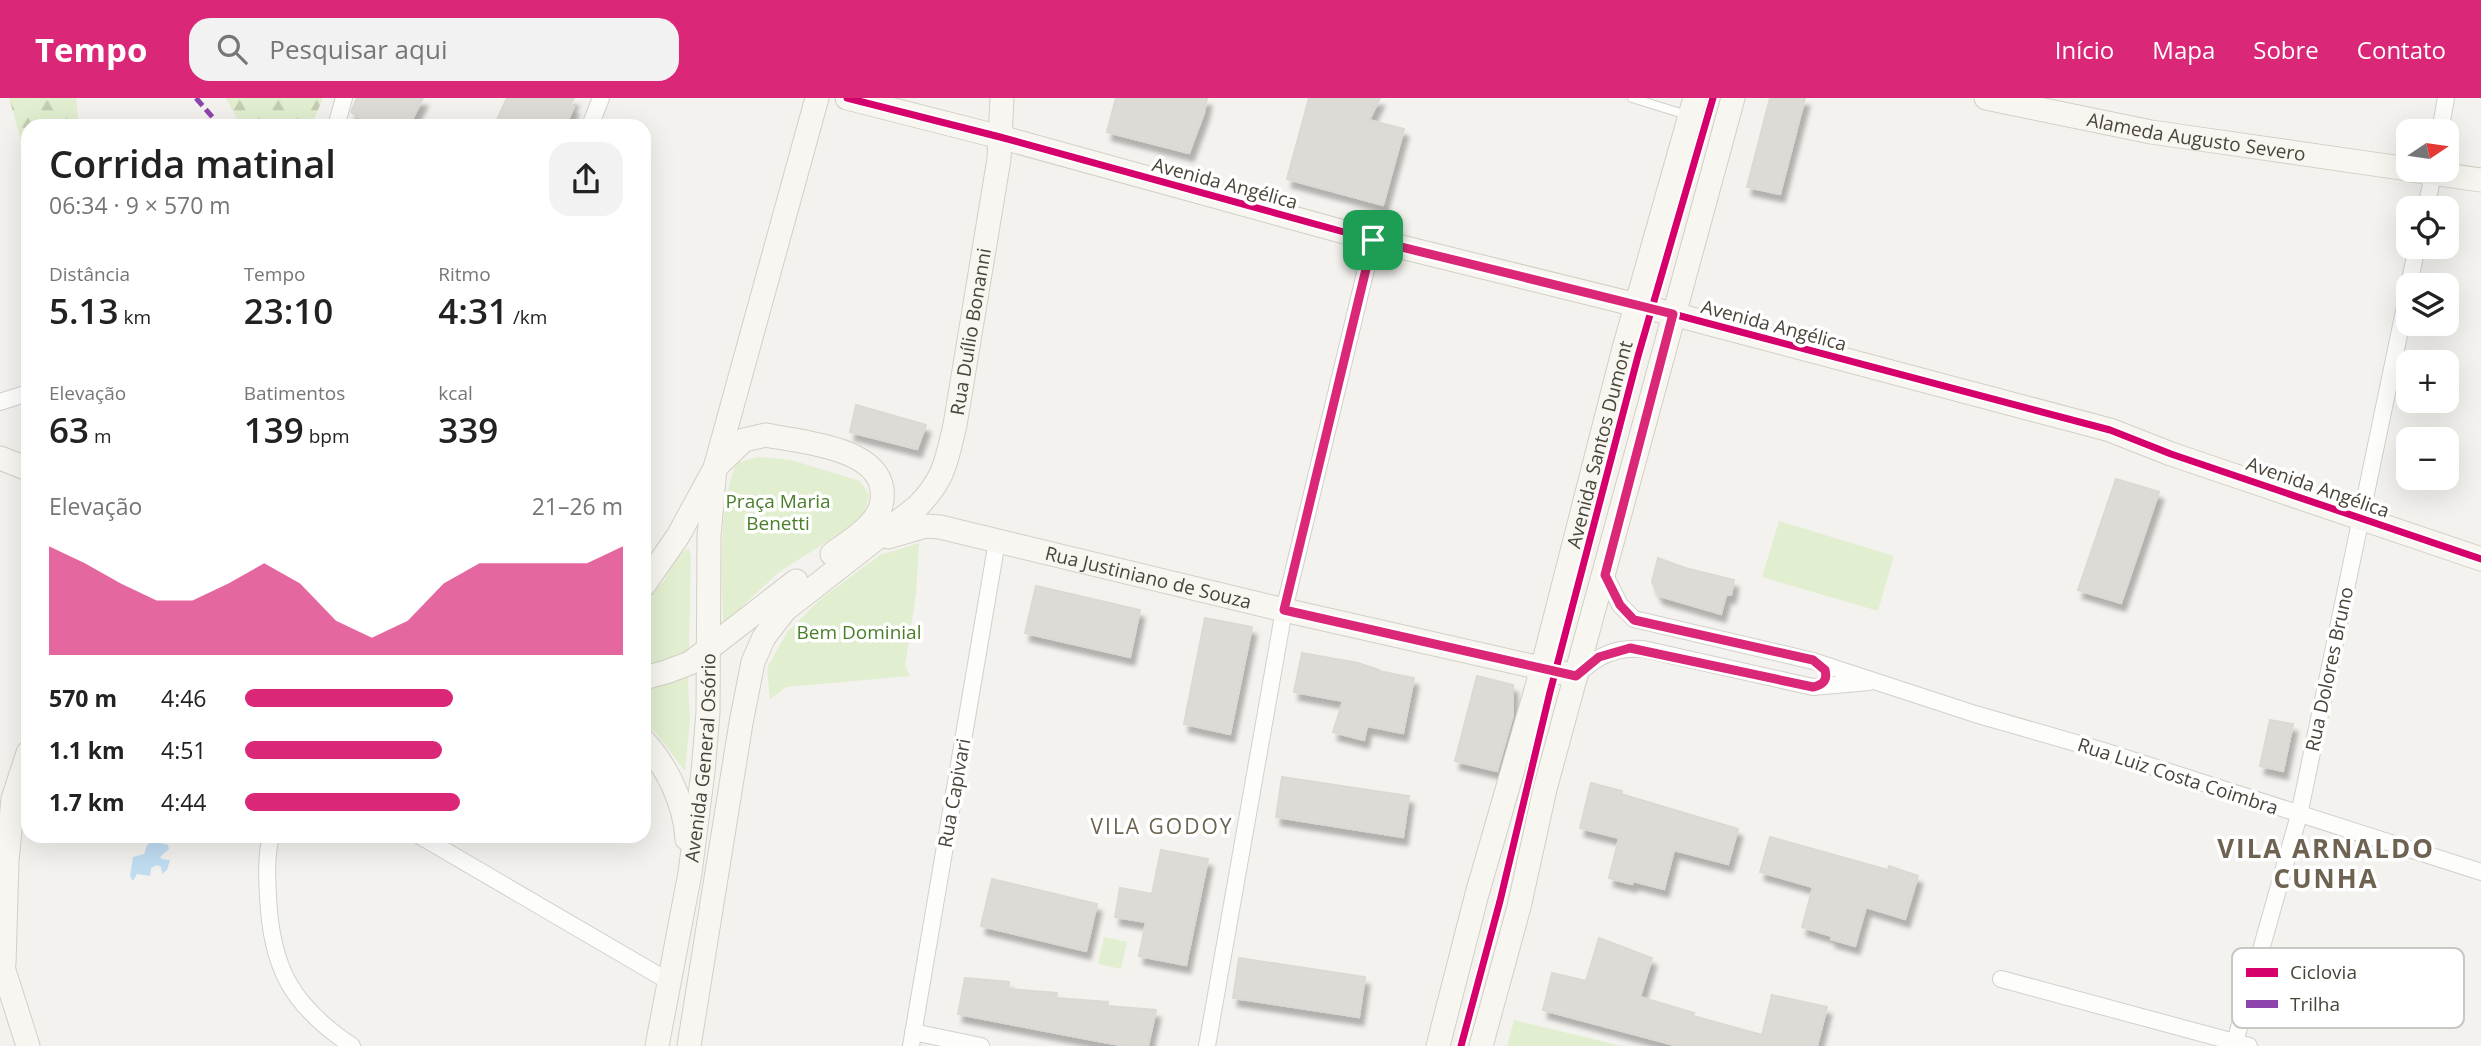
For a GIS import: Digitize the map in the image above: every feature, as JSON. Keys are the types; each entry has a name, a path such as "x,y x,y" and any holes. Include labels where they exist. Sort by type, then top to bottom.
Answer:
{"main road":[{"path":"651,575 678,536 715,468 817,98"},
{"name":"Avenida Angélica","path":"847,98 1000,137 1373,240 1673,314 2110,430 2171,454 2481,559"},
{"name":"Rua Duílio Bonanni","path":"878,539 935,489 944,468 961,385 999,159 1002,98"},
{"name":"Avenida Santos Dumont","path":"1481,1046 1519,907 1545,789 1733,98"},
{"name":"Alameda Augusto Severo","path":"1986,98 2151,132 2396,166"},
{"name":"Avenida Santos Dumont","path":"1438,1046 1477,894 1542,669 1616,379 1692,107"},
{"name":"Alameda Augusto Severo","path":"2459,176 2481,180"},
{"path":"651,676 690,663 708,650 869,525 878,514 883,500 875,470 864,461 843,452 766,435 744,440 715,468"},
{"path":"0,458 21,466"},
{"name":"Avenida General Osório","path":"657,1046 690,873 708,712 709,536 715,468"},
{"name":"Rua Justiniano de Souza","path":"878,539 926,526 940,527 1542,669"},
{"path":"785,610 819,564 878,539"},
{"name":"Avenida General Osório","path":"689,1046 753,662 764,638 785,610 878,539"},
{"path":"1542,669 1576,676"},
{"path":"651,749 660,760 680,802 687,827 690,873"},
{"path":"21,774 13,799 4,865 2,961 28,1046"}],"street":[{"path":"338,119 344,98"},
{"path":"593,119 601,98"},
{"path":"2442,119 2446,98"},
{"path":"1207,1046 1284,610 1373,240"},
{"name":"Rua Dolores Bruno","path":"2266,948 2299,815 2399,336"},
{"path":"0,402 21,395"},
{"name":"Rua Capivari","path":"912,1039 997,541"},
{"name":"Rua Luiz Costa Coimbra","path":"1605,575 1620,605 1634,620 1818,663 2108,752 2481,872"},
{"name":"Rua Luiz Costa Coimbra","path":"1576,676 1599,657 1630,648 1813,687 1875,682"},
{"path":"1813,687 1825,680 1825,670 1818,663"},
{"path":"270,843 267,876 269,917 278,963 287,981 325,1028 352,1046"},
{"path":"432,843 670,982"},
{"path":"2001,979 2242,1044"},
{"path":"912,1039 981,1046"}],"lane":[{"path":"1632,98 1692,107"}],"green space":[{"path":"9,98 76,98 78,119 21,119 21,140"},
{"path":"226,98 323,98 314,119 237,119"},
{"name":"Praça Maria Benetti","path":"758,457 791,460 860,481 869,495 864,518 779,572 723,624 722,541 726,499 737,463"},
{"path":"1779,521 1894,556 1878,611 1762,577"},
{"name":"Bem Dominial","path":"919,543 916,594 905,666 910,676 786,687 770,699 767,668 788,631 822,598 880,555"},
{"path":"689,548 691,557 688,684 690,719 685,771 651,729 651,596 664,581 679,554"},
{"path":"1104,937 1127,942 1121,969 1098,964"},
{"path":"1514,1020 1622,1046 1507,1046"}],"water":[{"path":"147,845 168,845 169,849 160,857 170,860 167,870 162,874 161,867 157,865 151,868 150,876 137,874 133,881 130,876 133,857 144,854"}],"building":[{"path":"357,98 423,98 412,119 361,119 351,112"},
{"path":"507,98 574,98 570,105 574,107 568,119 497,119"},
{"path":"1116,98 1207,98 1189,153 1107,132"},
{"path":"1309,98 1380,98 1369,120 1404,129 1383,205 1287,179"},
{"path":"1770,98 1805,98 1780,194 1747,187"},
{"path":"856,405 926,425 917,449 850,432"},
{"path":"2116,479 2159,492 2121,603 2078,590"},
{"path":"1658,558 1734,580 1731,595 1726,595 1721,614 1659,596 1652,582"},
{"path":"1036,586 1140,610 1130,657 1025,633"},
{"path":"1205,618 1252,627 1230,734 1184,724"},
{"path":"1302,653 1358,663 1379,671 1414,678 1403,733 1367,726 1364,740 1333,732 1343,701 1294,692"},
{"path":"1477,676 1513,685 1513,715 1497,771 1455,761"},
{"path":"2270,720 2293,724 2283,771 2260,766"},
{"path":"1282,777 1409,796 1403,837 1276,817"},
{"path":"1591,783 1738,829 1728,864 1674,850 1664,889 1609,878 1619,838 1580,828"},
{"path":"1770,837 1888,870 1889,866 1918,876 1905,919 1866,907 1855,946 1802,927 1813,887 1760,872"},
{"path":"1161,850 1208,859 1186,965 1139,956 1146,922 1115,917 1120,888 1152,894"},
{"path":"992,879 1097,904 1086,951 981,926"},
{"path":"1599,938 1652,958 1640,997 1694,1013 1693,1016 1762,1035 1772,995 1827,1007 1817,1046 1678,1046 1543,1010 1552,973 1586,981"},
{"path":"1239,958 1365,977 1359,1017 1233,998"},
{"path":"965,978 1009,982 1008,989 1057,993 1056,998 1108,1002 1107,1006 1156,1010 1148,1046 1126,1046 958,1014"}],"marked path":[{"path":"196,98 214,119"}],"cycle path":[{"path":"847,98 1000,137 1373,240 1673,314 2110,430 2171,454 2481,559"},
{"path":"1461,1046 1638,356 1713,98"}],"district":[{"name":"VILA GODOY","path":"1162,826"},
{"name":"VILA ARNALDO CUNHA","path":"2326,863"}],"route":[{"path":"1373,240 1673,314 1605,575 1620,605 1634,620 1813,660 1825,670 1823,683 1813,687 1630,648 1599,657 1576,676 1284,610 1373,240"}]}
